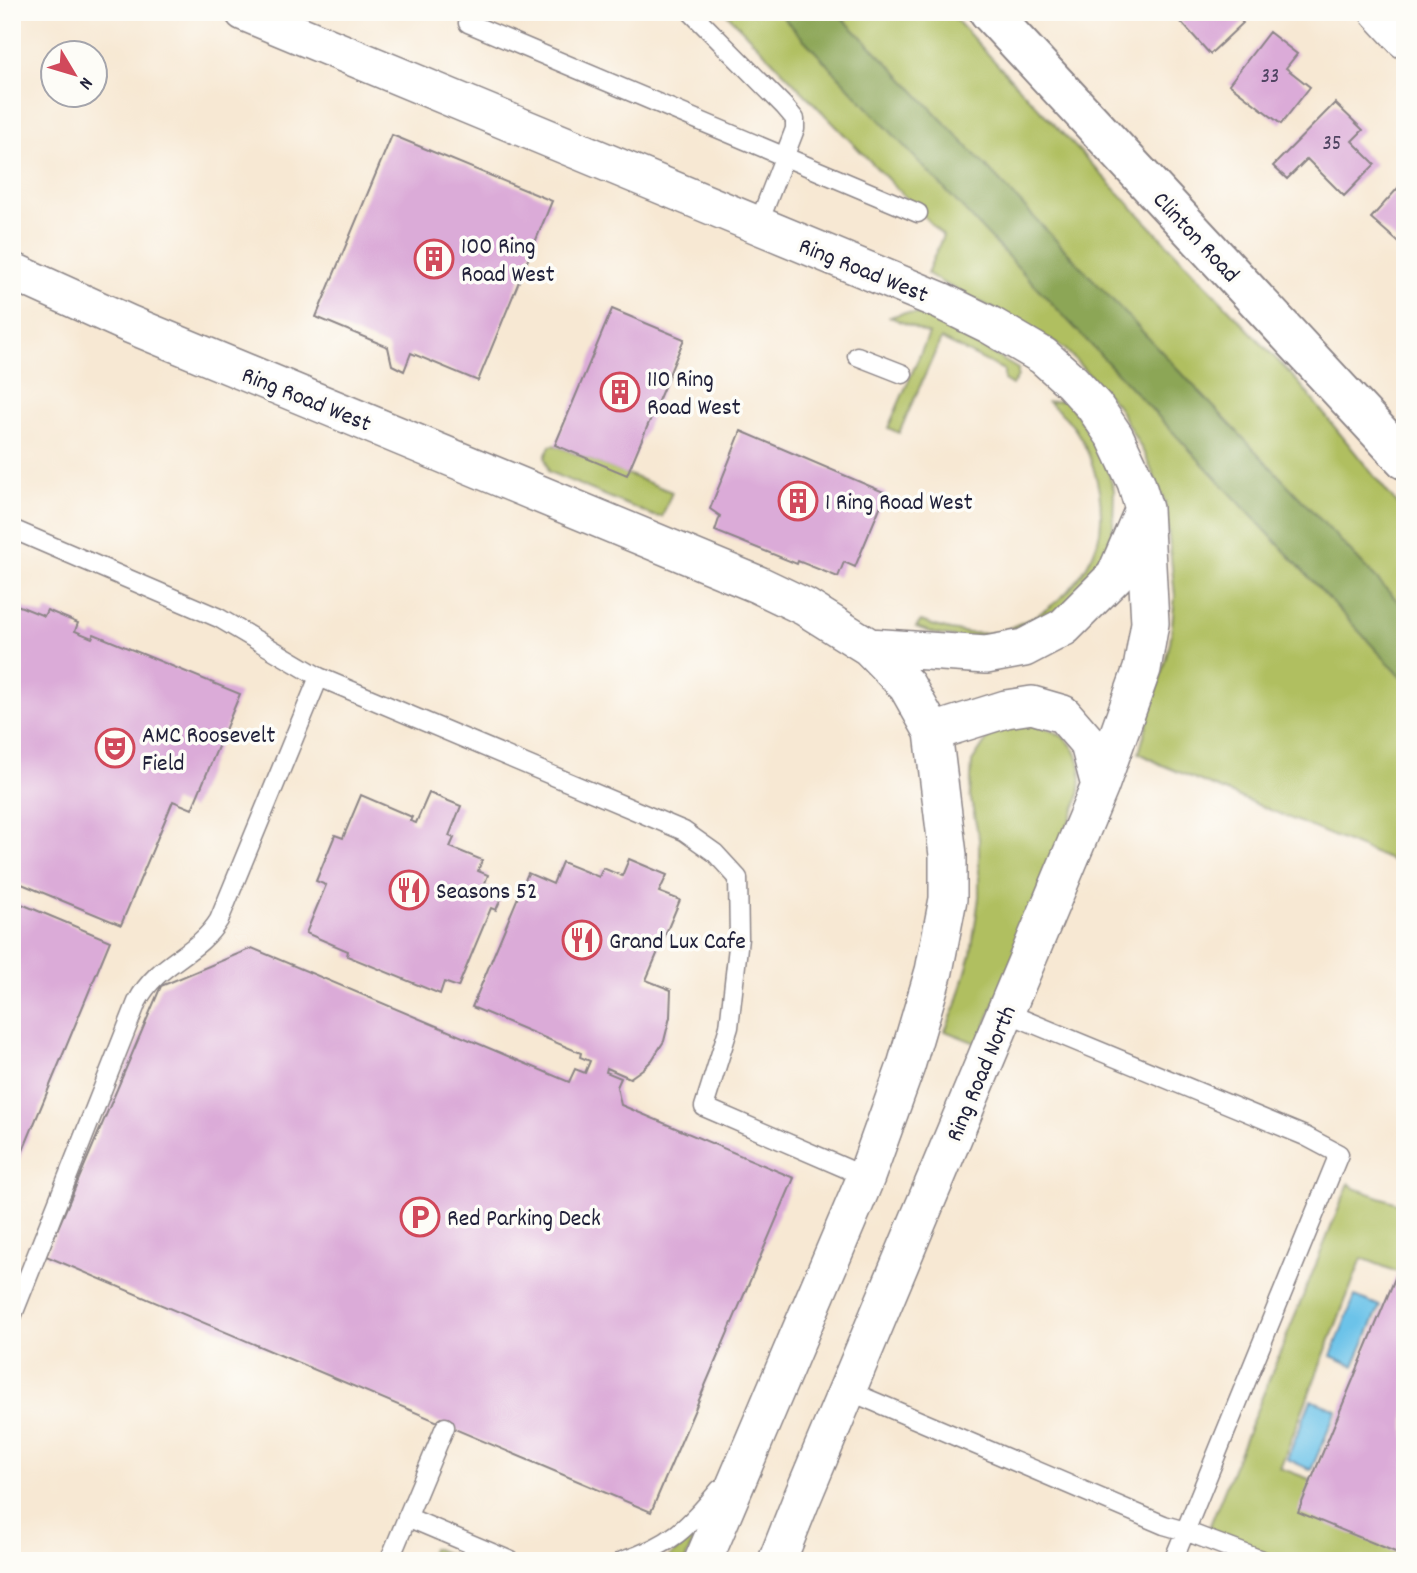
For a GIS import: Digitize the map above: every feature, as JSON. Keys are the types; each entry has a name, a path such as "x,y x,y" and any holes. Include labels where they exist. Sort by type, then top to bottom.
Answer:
{"main road":[{"name":"Clinton Road","path":"989,12 1405,460"}],"street":[{"name":"Ring Road West","path":"244,12 942,301 1043,356 1072,382 1094,406 1115,437 1136,482 1144,509 1150,623 1142,669 1100,786"},
{"path":"1379,12 1405,40"},
{"name":"Ring Road West","path":"12,271 129,324 759,585 805,607 869,648"},
{"path":"869,648 985,655 1024,648 1064,627 1115,576 1144,509"},
{"path":"703,1561 866,1177 906,1066 934,971 948,899 948,855 933,732 907,686 869,648"},
{"path":"933,732 1006,709 1032,705 1063,714 1089,744 1100,786"},
{"name":"Ring Road North","path":"777,1561 1100,786"},
{"path":"800,1503 801,1561"}],"lane":[{"path":"472,12 467,23 918,214"},
{"path":"691,12 794,119 794,129 758,225"},
{"path":"857,356 903,374"},
{"path":"12,529 219,618 318,677 684,831 715,853 738,878 739,938 729,1027 704,1107 866,1177"},
{"path":"12,1317 137,1002 155,976 211,932 219,920 318,677"},
{"path":"1005,1012 1305,1136 1339,1154 1173,1561"},
{"path":"847,1391 1164,1525 1264,1561"},
{"path":"389,1561 445,1427"},
{"path":"622,1561 641,1555 672,1539 696,1519 748,1454"},
{"path":"407,1517 511,1561"}],"green space":[{"path":"725,12 949,12 1299,383 1405,514 1405,866 1139,753 1170,643 1175,596 1165,502 1145,455 1117,405 1065,349 927,273 943,236"},
{"path":"778,12 836,12 891,66 1405,609 1405,681 1280,546"},
{"path":"903,313 929,315 1018,369 1018,376 1012,385 1004,380 1004,370 941,339 899,433 888,428 929,334 890,317"},
{"path":"1067,400 1096,444 1114,490 1113,528 1107,550 1093,580 1061,614 990,643 936,634 916,627 921,621 966,632 1002,632 1051,606 1080,576 1097,543 1101,507 1097,480 1083,442 1068,420 1048,402"},
{"path":"555,445 672,492 662,517 549,472 545,457 550,446"},
{"path":"1016,723 1044,728 1066,739 1078,756 1080,788 1078,800 978,1044 945,1031 956,1006 971,954 979,897 979,838 970,795 972,762 990,735"},
{"path":"1349,1183 1354,1188 1405,1206 1405,1275 1362,1258 1280,1468 1312,1480 1405,1556 1405,1561 1281,1561 1208,1530"},
{"path":"696,1534 685,1561 665,1561"},
{"path":"432,1549 464,1561 430,1561 429,1554"}],"water":[{"path":"1355,1296 1380,1306 1354,1366 1331,1356"},
{"path":"1311,1400 1337,1410 1311,1470 1287,1459"}],"building":[{"path":"1172,12 1233,12 1243,23 1210,54"},
{"path":"1269,32 1297,54 1286,68 1310,87 1281,124 1229,84"},
{"path":"1335,103 1363,130 1352,141 1375,164 1344,196 1307,159 1287,179 1273,166"},
{"name":"100 Ring Road West","path":"392,135 552,201 478,381 411,353 404,371 392,365 388,347 316,317"},
{"path":"1405,180 1405,248 1371,218"},
{"name":"110 Ring Road West","path":"612,309 684,339 627,475 555,445"},
{"name":"1 Ring Road West","path":"741,431 886,493 855,567 844,562 838,577 798,561 797,564 715,531 720,516 710,509"},
{"name":"AMC Roosevelt Field","path":"12,603 44,616 47,610 78,623 75,631 92,638 94,634 240,694 192,809 173,801 121,925 12,880"},
{"name":"Seasons 52","path":"429,793 461,806 449,836 454,838 450,847 482,860 478,871 488,875 484,886 503,894 496,910 491,908 458,987 444,982 440,994 347,956 348,951 306,933 326,885 316,881 335,835 343,838 361,795 412,817 410,821 416,823"},
{"name":"Red Parking Deck","path":"629,859 667,875 659,892 680,900 646,980 671,990 670,1017 664,1041 652,1060 630,1078 607,1068 606,1072 621,1078 617,1087 621,1105 794,1178 651,1512 46,1256 161,986 252,948 569,1082 575,1069 585,1073 590,1061 580,1057 581,1053 472,1007 528,873 553,884 562,862 599,877 603,868 622,876"},
{"path":"12,900 110,941 12,1177"},
{"path":"1398,1271 1405,1273 1405,1556 1298,1512"}],"place":[{"name":"100 Ring Road West","path":"434,259"},
{"name":"110 Ring Road West","path":"620,392"},
{"name":"1 Ring Road West","path":"798,501"},
{"name":"AMC Roosevelt Field","path":"115,748"},
{"name":"Seasons 52","path":"409,890"},
{"name":"Grand Lux Cafe","path":"582,940"},
{"name":"Red Parking Deck","path":"420,1217"}]}
